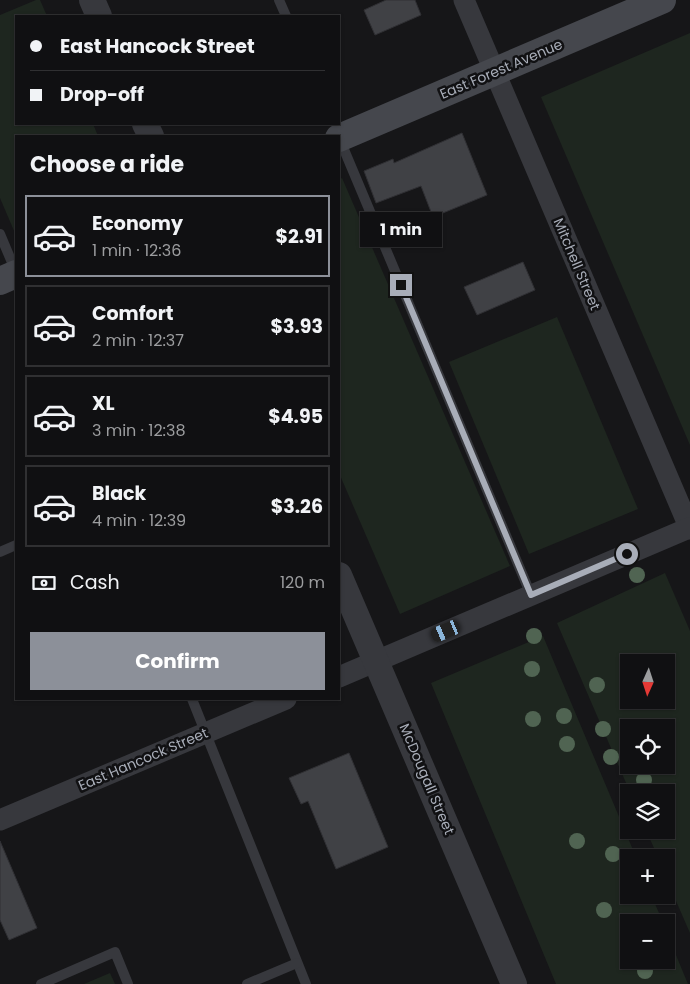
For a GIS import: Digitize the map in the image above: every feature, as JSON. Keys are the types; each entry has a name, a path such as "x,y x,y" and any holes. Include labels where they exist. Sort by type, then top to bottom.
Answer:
{"main road":[{"name":"East Forest Avenue","path":"340,135 494,72 653,2"},
{"path":"0,281 15,274"}],"street":[{"path":"92,0 99,15"},
{"name":"Mitchell Street","path":"464,0 690,528"},
{"path":"340,677 690,528"},
{"name":"McDougall Street","path":"340,577 514,984"},
{"name":"East Hancock Street","path":"0,820 284,700"}],"lane":[{"path":"279,0 286,15"},
{"path":"340,141 531,595"},
{"path":"0,234 15,272"},
{"path":"0,552 15,545"},
{"path":"192,700 306,984"},
{"path":"40,984 115,952 128,984"},
{"path":"247,984 297,963"}],"shaded area":[{"path":"40,0 47,15 15,15 15,125 93,125 98,135 15,135 15,233 0,198 0,15"},
{"path":"690,33 690,445 541,97"},
{"path":"342,178 510,566 400,614 340,475 340,179"},
{"path":"557,317 638,509 529,554 449,362"},
{"path":"665,573 690,631 690,933 675,899 675,849 654,849 650,839 675,839 675,784 627,784 622,774 675,774 675,719 620,719 620,769 557,623"},
{"path":"543,636 620,819 620,839 628,839 633,849 620,849 620,904 655,904 659,914 620,914 620,969 675,969 675,953 688,984 556,984 431,683"},
{"path":"110,973 115,984 84,984"}],"building":[{"path":"386,0 415,0 421,15 375,35 364,10"},
{"path":"462,133 487,195 433,217 421,186 376,203 364,171 393,159 394,163"},
{"path":"523,262 535,290 477,315 464,287"},
{"path":"349,753 388,847 336,869 308,801 301,804 289,778"},
{"path":"0,841 37,928 9,940 0,920"}],"route":[{"path":"401,285 531,595 627,554"}]}
